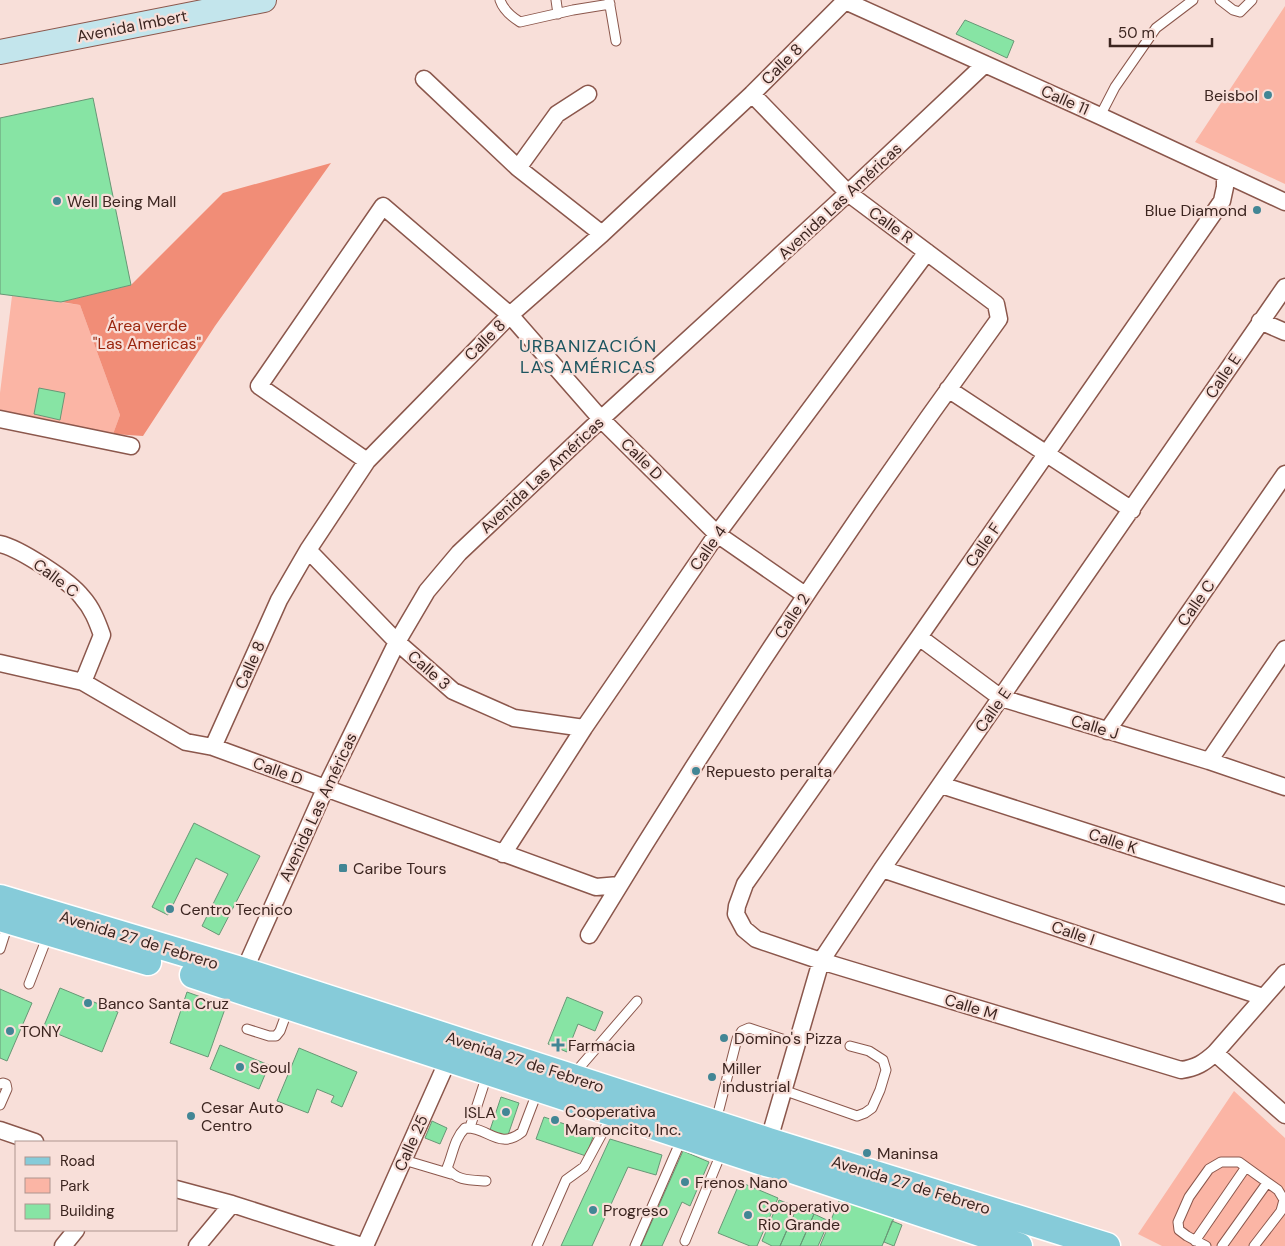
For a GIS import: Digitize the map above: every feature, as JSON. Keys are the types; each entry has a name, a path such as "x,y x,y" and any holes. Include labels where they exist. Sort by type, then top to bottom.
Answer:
{"main road":[{"name":"Avenida Imbert","path":"0,52 264,0"},
{"name":"Avenida 27 de Febrero","path":"3,912 240,980 453,1050 488,1071 723,1148 765,1151 1107,1246"},
{"name":"Avenida 27 de Febrero","path":"3,912 49,933 240,980 289,1006 453,1050 571,1077 715,1123 765,1151 789,1169 1020,1246"}],"street":[{"name":"Calle 11","path":"844,1 1100,116 1285,202"},
{"name":"Calle 8","path":"213,747 279,600 308,550 367,461 510,315 602,234 752,94 844,1"},
{"name":"Avenida Las Américas","path":"240,980 325,789 397,642 427,592 459,553 601,419 848,194 985,64"},
{"path":"424,79 518,168 602,234"},
{"path":"518,168 557,114 588,94"},
{"name":"Calle R","path":"752,94 848,194 996,304"},
{"name":"Calle F","path":"736,914 736,906 745,884 1222,201 1225,187 1224,174"},
{"name":"Calle D","path":"367,461 259,386 383,206 510,315 601,419 717,534 805,595"},
{"name":"Calle 4","path":"503,854 584,728 717,534 927,252"},
{"name":"Calle E","path":"765,1151 821,961 882,869 1285,287"},
{"name":"Calle 2","path":"589,935 805,595 999,318 996,304"},
{"path":"1260,321 1285,332"},
{"path":"948,389 1132,510"},
{"path":"0,419 131,446"},
{"name":"Calle C","path":"1107,731 1285,474"},
{"name":"Calle C","path":"0,544 9,545 53,572 82,595 95,615 102,635 83,682"},
{"name":"Calle 3","path":"308,550 397,642 454,691 514,718 584,728"},
{"name":"Calle J","path":"919,637 1001,698 1209,761 1285,787"},
{"path":"1209,761 1285,648"},
{"name":"Calle D","path":"0,662 83,682 186,742 213,747 596,887 619,885"},
{"name":"Calle K","path":"940,785 1285,896"},
{"name":"Calle I","path":"882,869 1263,997"},
{"name":"Calle M","path":"736,914 744,929 756,939 821,961 1181,1070 1193,1069 1203,1064 1215,1053 1285,973"},
{"name":"Calle 25","path":"364,1246 453,1050"},
{"path":"1215,1053 1285,1115"},
{"path":"1,1132 32,1141"},
{"path":"178,1190 232,1204 364,1246"},
{"path":"197,1246 232,1204"},
{"path":"63,1246 75,1231"}],"lane":[{"path":"500,0 511,15 520,22 610,2 616,41"},
{"path":"556,0 558,14"},
{"path":"1100,116 1116,87 1156,28 1193,0"},
{"path":"1220,0 1240,12 1252,0"},
{"path":"0,949 3,912"},
{"path":"29,984 49,933"},
{"path":"571,1077 637,1001"},
{"path":"247,1029 269,1036 276,1036 280,1032 289,1006"},
{"path":"715,1123 737,1039 742,1031 749,1028 797,1044"},
{"path":"784,1090 857,1116 866,1113 872,1108 886,1070 883,1060 869,1051 850,1046"},
{"path":"470,1127 488,1071"},
{"path":"0,1084 6,1084 7,1089 0,1105"},
{"path":"451,1174 447,1168 460,1132 470,1127 506,1140 517,1136 522,1132 539,1088"},
{"path":"537,1246 566,1180 584,1167 614,1112"},
{"path":"635,1246 683,1135"},
{"path":"685,1242 723,1148"},
{"path":"404,1160 459,1178 486,1181"},
{"path":"1206,1246 1179,1230 1178,1222 1189,1197 1209,1169 1221,1162 1239,1162 1278,1190 1284,1200 1281,1211 1254,1246"},
{"path":"1196,1241 1246,1167"},
{"path":"1222,1246 1267,1182"}],"green space":[{"path":"1285,6 1285,184 1195,142"},
{"name":"Área verde \"Las Americas\"","path":"331,163 215,326 143,436 113,434 120,415 80,305 61,302 131,285 223,193"},
{"path":"12,296 80,305 120,415 113,434 0,411 0,393"},
{"path":"1234,1091 1285,1138 1285,1246 1162,1246 1138,1234"}],"building":[{"path":"965,20 1014,41 1007,58 956,34"},
{"name":"Well Being Mall","path":"93,98 131,285 61,302 0,294 0,118"},
{"path":"39,388 65,393 60,420 34,414"},
{"path":"194,823 260,856 219,935 202,926 228,874 196,858 168,915 152,907"},
{"path":"60,988 118,1012 102,1052 43,1028"},
{"name":"TONY","path":"0,989 32,1003 7,1061 0,1058"},
{"path":"187,992 226,1006 208,1057 170,1043"},
{"path":"567,997 603,1012 595,1031 578,1024 567,1052 548,1044"},
{"name":"Seoul","path":"220,1045 269,1065 259,1089 210,1069"},
{"path":"299,1048 357,1072 342,1107 331,1102 334,1096 317,1089 308,1113 277,1101"},
{"name":"ISLA","path":"501,1097 519,1103 507,1138 489,1133"},
{"path":"544,1117 594,1134 586,1156 536,1139"},
{"name":"ISLA","path":"432,1121 447,1128 440,1144 425,1138"},
{"name":"Progreso","path":"610,1139 662,1155 656,1175 628,1167 592,1246 561,1246"},
{"name":"Frenos Nano","path":"683,1151 709,1162 690,1206 682,1202 662,1246 641,1246"},
{"name":"Cooperativo Rio Grande","path":"740,1182 778,1198 757,1246 750,1246 718,1233"},
{"path":"841,1196 894,1218 882,1246 820,1246"},
{"path":"779,1200 797,1207 780,1246 772,1246 762,1241"},
{"path":"797,1207 814,1214 800,1246 780,1246"},
{"path":"814,1214 829,1221 818,1246 800,1246"},
{"path":"892,1221 902,1225 894,1246 884,1242"}],"place":[{"name":"Beisbol","path":"1268,95"},
{"name":"Well Being Mall","path":"57,201"},
{"name":"Blue Diamond","path":"1257,210"},
{"name":"Repuesto peralta","path":"696,771"},
{"name":"Caribe Tours","path":"343,868"},
{"name":"Centro Tecnico","path":"170,909"},
{"name":"Banco Santa Cruz","path":"88,1003"},
{"name":"TONY","path":"10,1031"},
{"name":"Domino's Pizza","path":"724,1038"},
{"name":"Farmacia","path":"558,1045"},
{"name":"Seoul","path":"240,1067"},
{"name":"Miller industrial","path":"712,1077"},
{"name":"ISLA","path":"506,1112"},
{"name":"Cesar Auto Centro","path":"191,1116"},
{"name":"Cooperativa Mamoncito, Inc.","path":"555,1120"},
{"name":"Maninsa","path":"867,1153"},
{"name":"Frenos Nano","path":"685,1182"},
{"name":"Progreso","path":"593,1210"},
{"name":"Cooperativo Rio Grande","path":"748,1215"}],"district":[{"name":"URBANIZACIÓN LAS AMÉRICAS","path":"588,356"}]}
